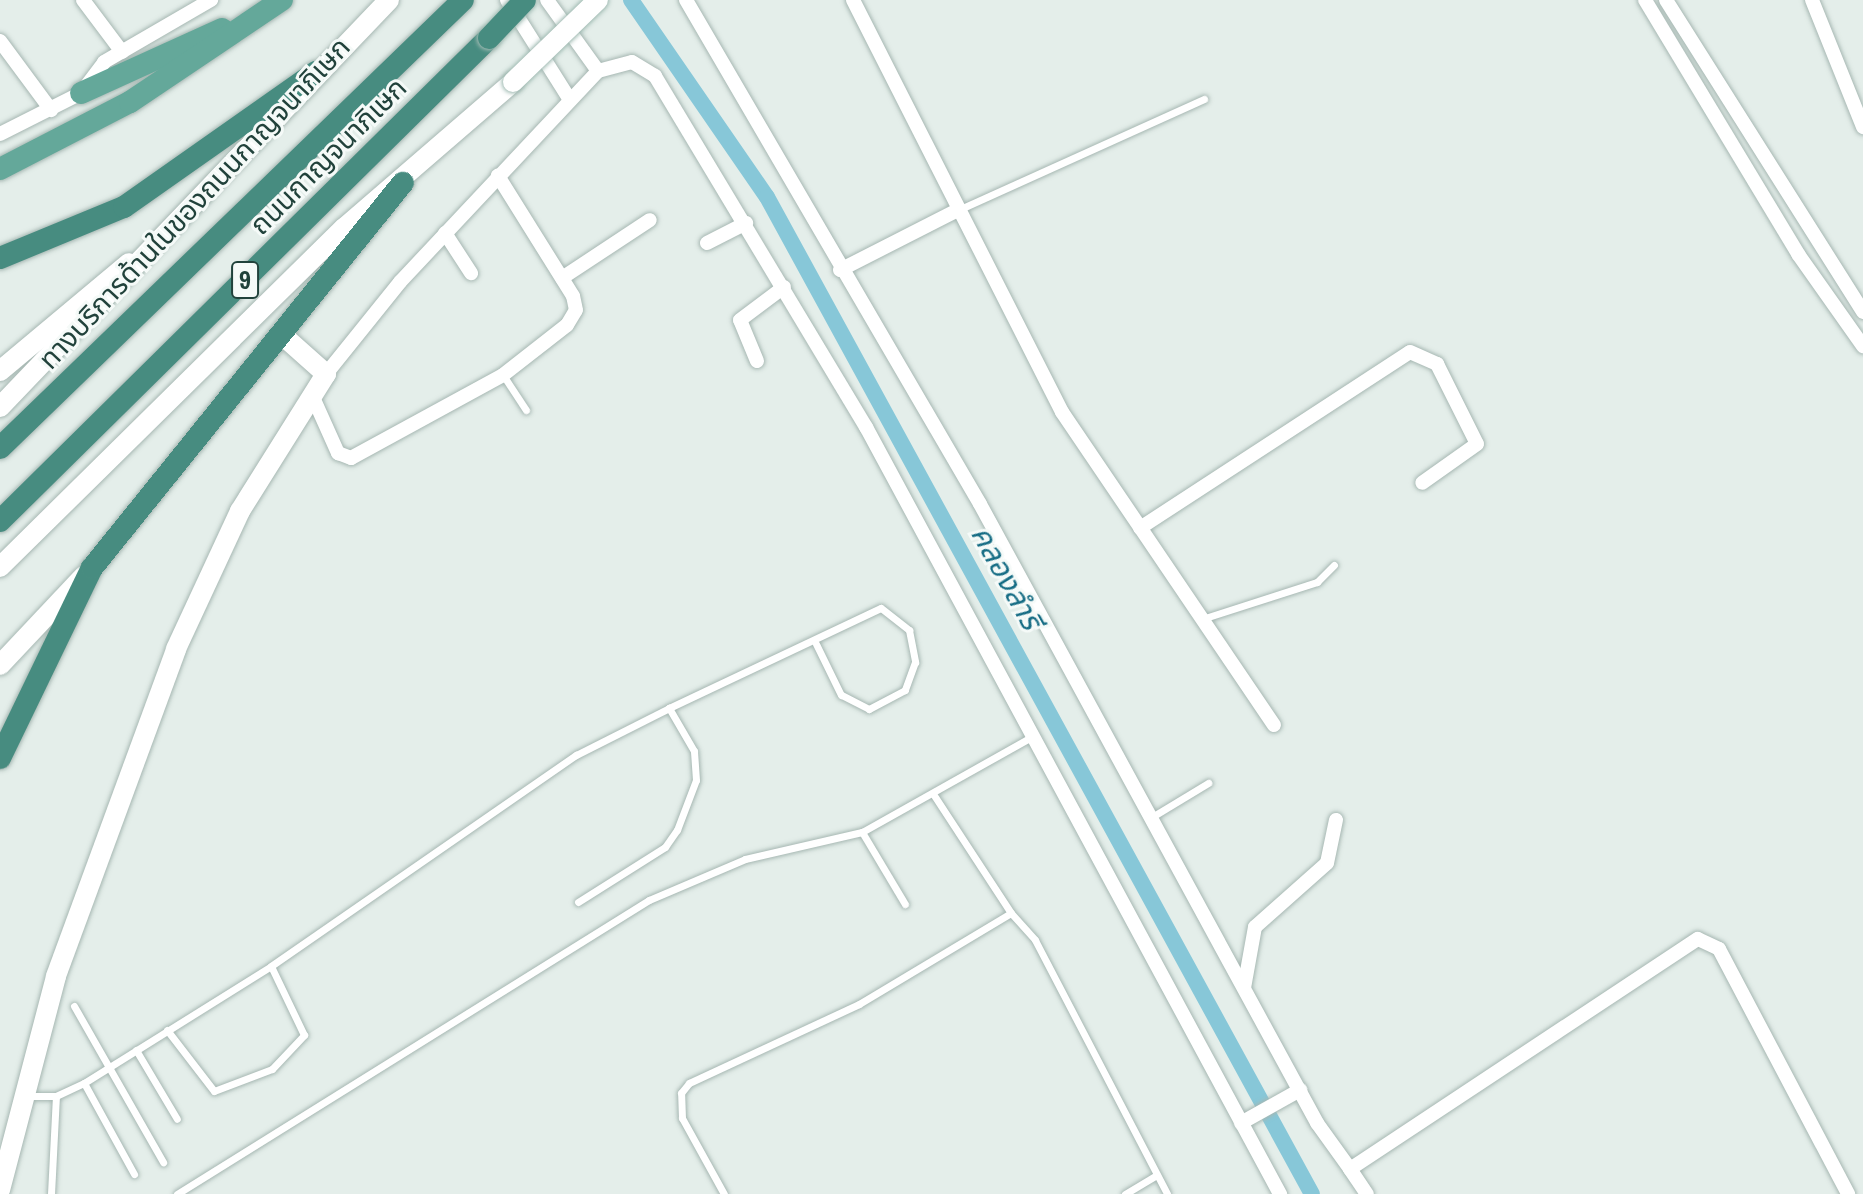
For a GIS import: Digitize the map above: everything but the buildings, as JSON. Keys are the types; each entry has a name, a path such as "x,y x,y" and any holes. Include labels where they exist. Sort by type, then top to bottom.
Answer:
{"highway":[{"name":"ถนนกาญจนาภิเษก","path":"0,521 525,0"},
{"name":"ถนนกาญจนาภิเษก","path":"0,448 460,4"},
{"path":"0,258 136,199 316,72"},
{"path":"0,758 92,568 403,183"}],"main road":[{"name":"ทางบริการด้านในของถนนกาญจนาภิเษก","path":"0,407 159,243 316,72 389,0"},
{"path":"0,567 344,228 403,183 598,0"},
{"path":"81,93 280,1"},
{"path":"0,169 130,102 280,1"},
{"path":"0,371 159,243"},
{"path":"0,1190 22,1097 65,950 176,649 240,511 326,374 282,335"},
{"path":"0,665 92,568"}],"street":[{"path":"83,0 122,52"},
{"path":"0,134 81,93 122,52 211,0"},
{"path":"507,0 570,100"},
{"path":"547,0 598,71"},
{"path":"853,0 956,211 1062,412 1205,618 1274,725"},
{"path":"1645,0 1798,254 1863,346"},
{"path":"1666,0 1863,312"},
{"path":"1812,0 1863,127"},
{"path":"688,2 840,270 980,504 1300,1090 1367,1194"},
{"path":"0,41 51,110"},
{"path":"326,374 445,233 598,71 632,62 655,76 784,287 1245,1121 1280,1194"},
{"path":"312,395 338,453 351,458 503,375 574,316 576,303 498,176"},
{"path":"840,270 956,211"},
{"path":"562,278 650,220"},
{"path":"707,243 746,223"},
{"path":"445,233 471,273"},
{"path":"757,361 740,320 784,287"},
{"path":"1140,528 1410,352 1437,364 1477,444 1422,483"},
{"path":"1244,988 1255,927 1327,863 1336,820"},
{"path":"1350,1169 1698,939 1719,949 1848,1194"},
{"path":"1245,1121 1300,1090"}],"lane":[{"path":"956,211 1204,99"},
{"path":"503,375 526,410"},
{"path":"1205,618 1317,582 1334,565"},
{"path":"22,1097 56,1096 84,1083 271,966 551,772 669,708 816,644 881,608 902,620 917,652 905,690 869,709 841,695 816,644"},
{"path":"578,902 665,847 677,830 696,780 694,751 669,708"},
{"path":"177,1194 649,900 745,859 862,832 1031,737"},
{"path":"1151,817 1208,783"},
{"path":"933,794 1011,913 1035,940 1167,1194"},
{"path":"862,832 905,904"},
{"path":"724,1194 682,1118 681,1093 689,1083 899,983 1011,913"},
{"path":"167,1030 214,1091 272,1069 304,1035 271,966"},
{"path":"74,1006 163,1162"},
{"path":"136,1050 177,1119"},
{"path":"84,1083 134,1174"},
{"path":"51,1194 56,1096"},
{"path":"1125,1194 1157,1175"}],"waterway":[{"name":"คลองลำรี","path":"631,0 767,197 1312,1194"}]}
